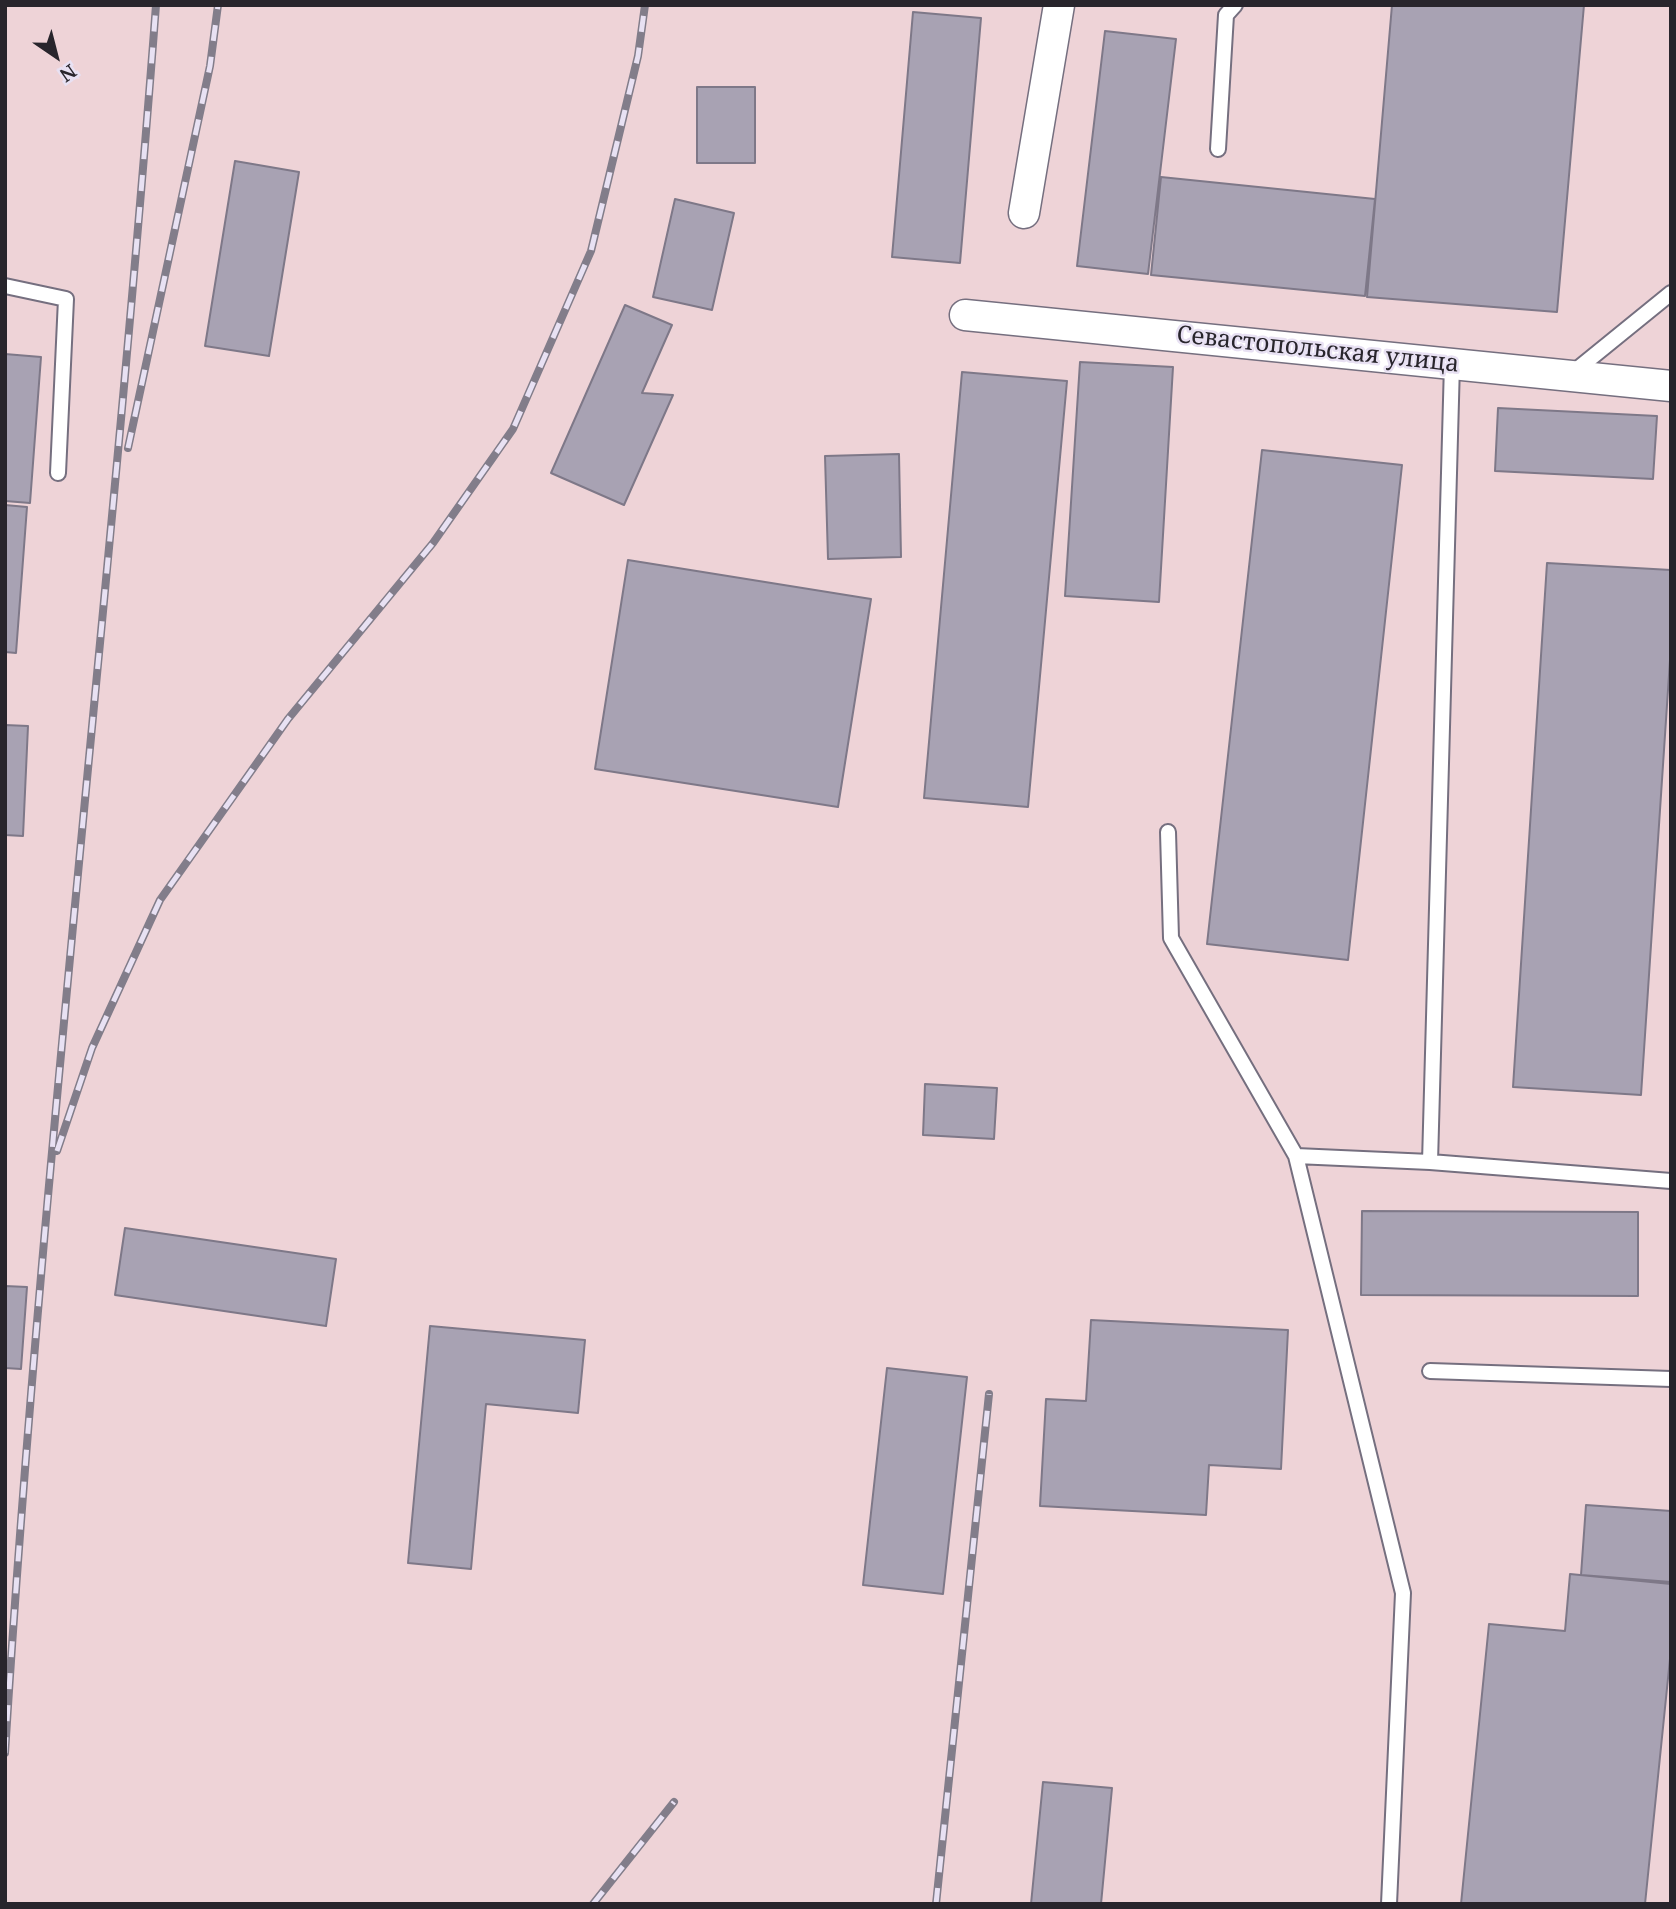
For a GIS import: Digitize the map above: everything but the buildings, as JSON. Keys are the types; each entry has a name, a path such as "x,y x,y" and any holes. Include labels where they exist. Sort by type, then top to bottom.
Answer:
{"street":[{"path":"1024,213 1059,5"},
{"name":"Севастопольская улица","path":"965,315 1671,386"}],"lane":[{"path":"1218,149 1226,15 1234,5"},
{"path":"5,286 66,299 58,473"},
{"path":"1569,376 1671,293"},
{"path":"1430,1162 1452,364"},
{"path":"1168,832 1171,938 1296,1156 1403,1593 1389,1904"},
{"path":"1296,1156 1430,1162 1671,1181"},
{"path":"1430,1371 1671,1379"}],"shaded area":[{"path":"5,5 1671,5 1671,1904 5,1904"}],"railway":[{"path":"5,1753 38,1315 119,442 156,5"},
{"path":"128,448 210,66 218,5"},
{"path":"57,1151 92,1048 160,900 288,719 433,543 513,429 591,251 638,56 645,5"},
{"path":"936,1904 989,1394"},
{"path":"593,1904 674,1802"}]}
